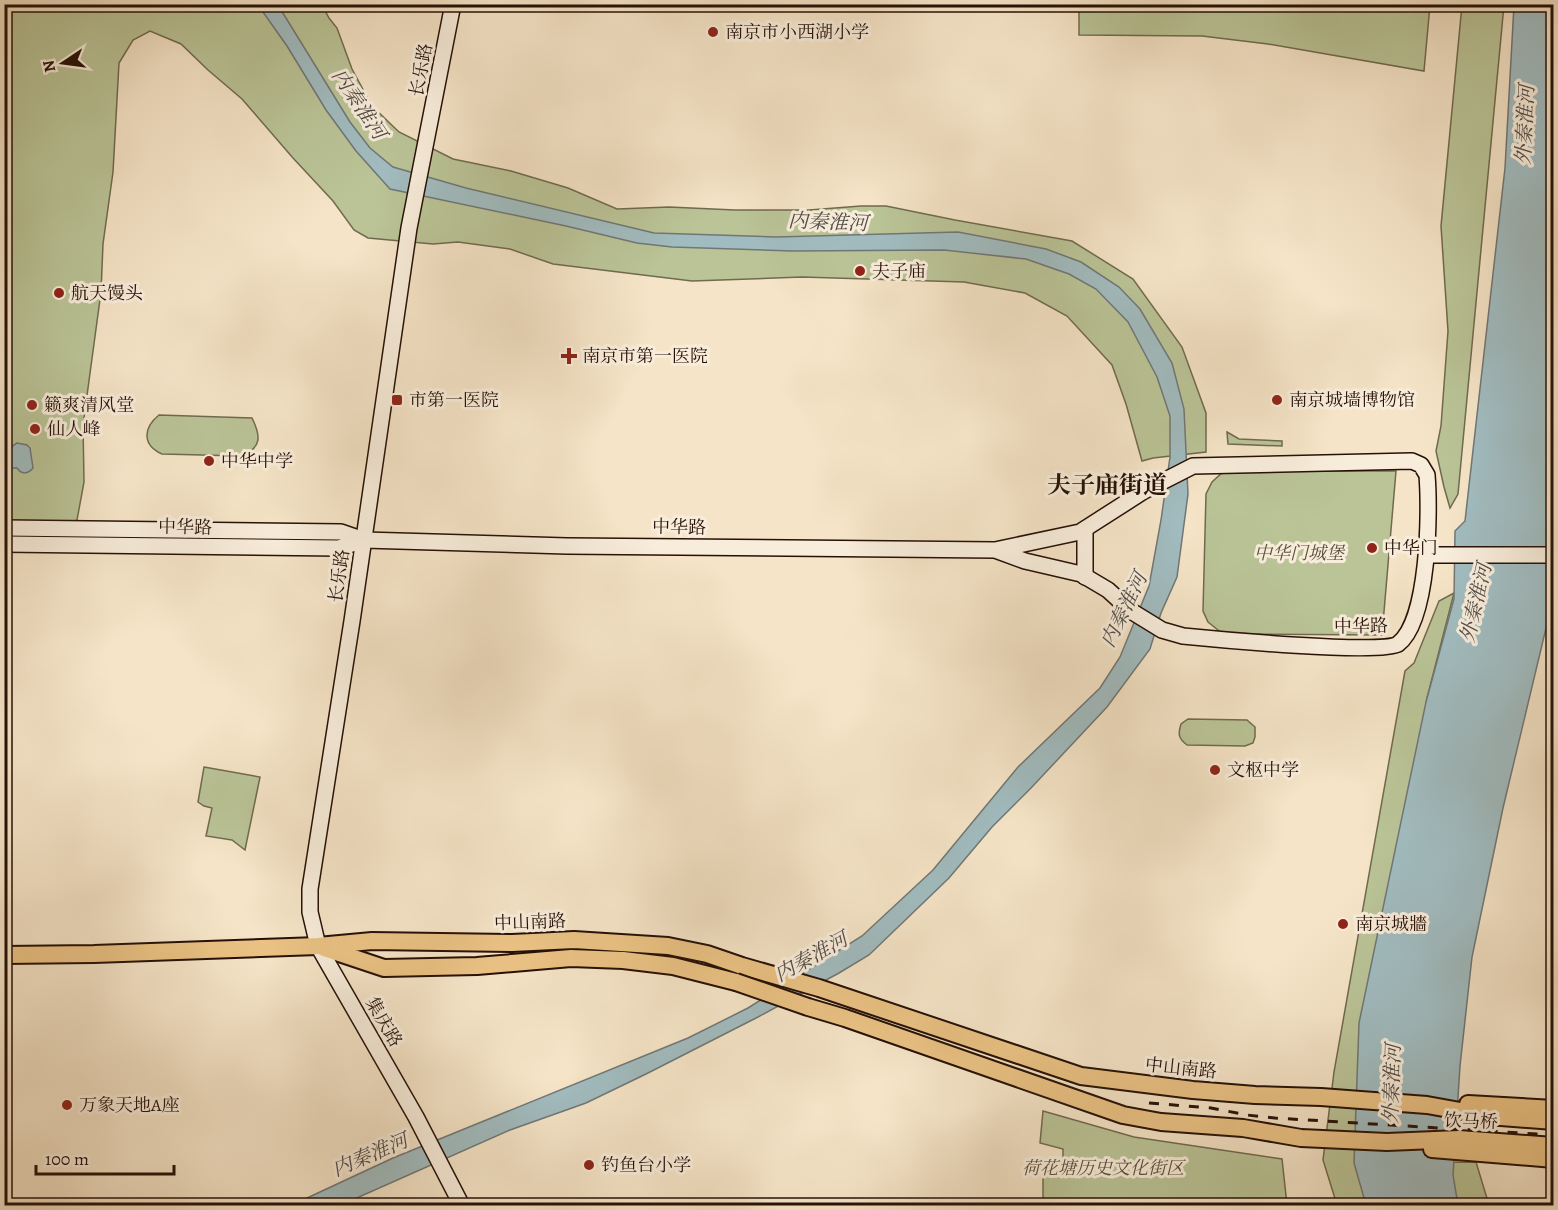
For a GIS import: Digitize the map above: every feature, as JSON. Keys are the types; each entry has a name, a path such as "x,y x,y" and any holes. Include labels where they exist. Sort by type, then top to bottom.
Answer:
{"main road":[{"name":"长乐路","path":"318,946 310,912 310,889 412,212 453,4"},
{"name":"中华路","path":"4,528 341,532 364,540 567,546 995,550 1080,532 1144,491 1193,466 1412,461 1418,462 1427,475 1427,555 1422,585 1412,625 1401,642 1394,647 1340,647 1183,636 1162,630 1131,611 1108,590 1081,574 1025,561 995,550"},
{"path":"1085,529 1085,577"},
{"name":"中华路","path":"4,544 339,548 364,540"},
{"path":"1427,555 1554,555"},
{"name":"中山南路","path":"4,956 318,946 372,941 512,943 574,940 668,946 706,954 739,974"},
{"name":"中山南路","path":"318,946 384,968 477,966 571,958 623,960 739,974 819,988 1081,1076 1193,1090 1427,1105 1488,1116 1552,1113"},
{"name":"集庆路","path":"318,946 416,1117 462,1206"},
{"name":"饮马桥","path":"739,974 808,1007 1123,1115 1161,1122 1243,1128 1302,1138 1387,1142 1459,1139 1551,1154"}],"green space":[{"name":"夫子庙","path":"4,5 322,5 337,28 352,69 372,106 399,132 453,159 511,171 568,188 617,209 669,207 809,210 886,206 1072,241 1133,279 1182,347 1206,413 1206,452 1142,461 1112,365 1067,316 1025,293 964,282 802,277 692,281 553,264 510,249 458,242 433,244 368,238 354,230 333,201 242,99 181,44 150,31 133,40 119,63 113,172 103,244 101,292 83,425 84,482 77,520 48,530 5,531"},
{"path":"1079,5 1430,5 1424,71 1268,44 1202,36 1079,35"},
{"path":"1462,5 1504,5 1458,494 1450,508 1436,451 1441,426 1448,331 1441,226"},
{"path":"159,415 252,418 257,430 258,441 253,449 241,456 162,454 151,446 147,436 150,425"},
{"path":"1227,432 1239,439 1282,441 1282,446 1228,444"},
{"name":"中华门城堡","path":"1224,471 1396,471 1382,635 1223,634 1208,622 1203,611 1206,494 1212,482"},
{"path":"1454,593 1427,698 1355,1163 1476,1162 1489,1205 1337,1205 1323,1160 1334,1072 1405,671 1414,663 1439,601"},
{"path":"1188,719 1247,720 1255,727 1255,737 1253,743 1245,746 1187,745 1180,738 1179,733 1181,724"},
{"path":"204,767 260,777 245,850 232,840 206,836 212,808 198,802"},
{"name":"荷花塘历史文化街区","path":"1043,1111 1134,1137 1282,1159 1287,1205 1043,1205 1043,1176 1063,1175 1063,1149 1040,1143"}],"water":[{"path":"258,5 278,5 350,122 370,148 393,167 466,188 654,233 776,237 958,232 1046,249 1081,262 1119,287 1140,309 1172,363 1184,409 1188,494 1177,577 1161,613 1150,649 1107,707 992,827 949,878 869,955 758,1017 586,1103 510,1130 341,1205 292,1205 393,1158 688,1038 748,1008 862,936 933,870 1018,767 1100,688 1120,657 1149,586 1170,457 1170,416 1157,377 1128,322 1096,289 1069,274 1026,259 944,250 792,251 672,247 637,243 390,189 356,151 326,110 287,46"},
{"name":"外秦淮河","path":"1514,5 1553,5 1553,599 1503,808 1472,957 1460,1066 1453,1175 1458,1205 1366,1205 1354,1163 1359,1023 1426,702 1454,599 1455,531 1465,521 1505,168"},
{"path":"17,443 30,448 33,468 29,472 23,473 17,468 10,468 9,451"}],"waterway":[{"path":"1548,873 1554,873"}],"railway":[{"path":"1149,1103 1211,1108 1275,1118 1554,1135"}],"place":[{"name":"南京市小西湖小学","path":"713,32"},
{"name":"夫子庙","path":"860,271"},
{"name":"航天馒头","path":"59,293"},
{"name":"南京市第一医院","path":"569,356"},
{"name":"市第一医院","path":"397,400"},
{"name":"南京城墙博物馆","path":"1277,400"},
{"name":"籁爽清风堂","path":"32,405"},
{"name":"仙人峰","path":"35,429"},
{"name":"中华中学","path":"209,461"},
{"name":"中华门","path":"1372,548"},
{"name":"文枢中学","path":"1215,770"},
{"name":"南京城牆","path":"1343,924"},
{"name":"万象天地A座","path":"67,1105"},
{"name":"钓鱼台小学","path":"589,1165"}],"district":[{"name":"夫子庙街道","path":"1107,485"}],"water label":[{"name":"内秦淮河","path":"359,104"},
{"name":"内秦淮河","path":"828,222"},
{"name":"内秦淮河","path":"1124,610"},
{"name":"内秦淮河","path":"811,957"},
{"name":"内秦淮河","path":"370,1155"}]}
